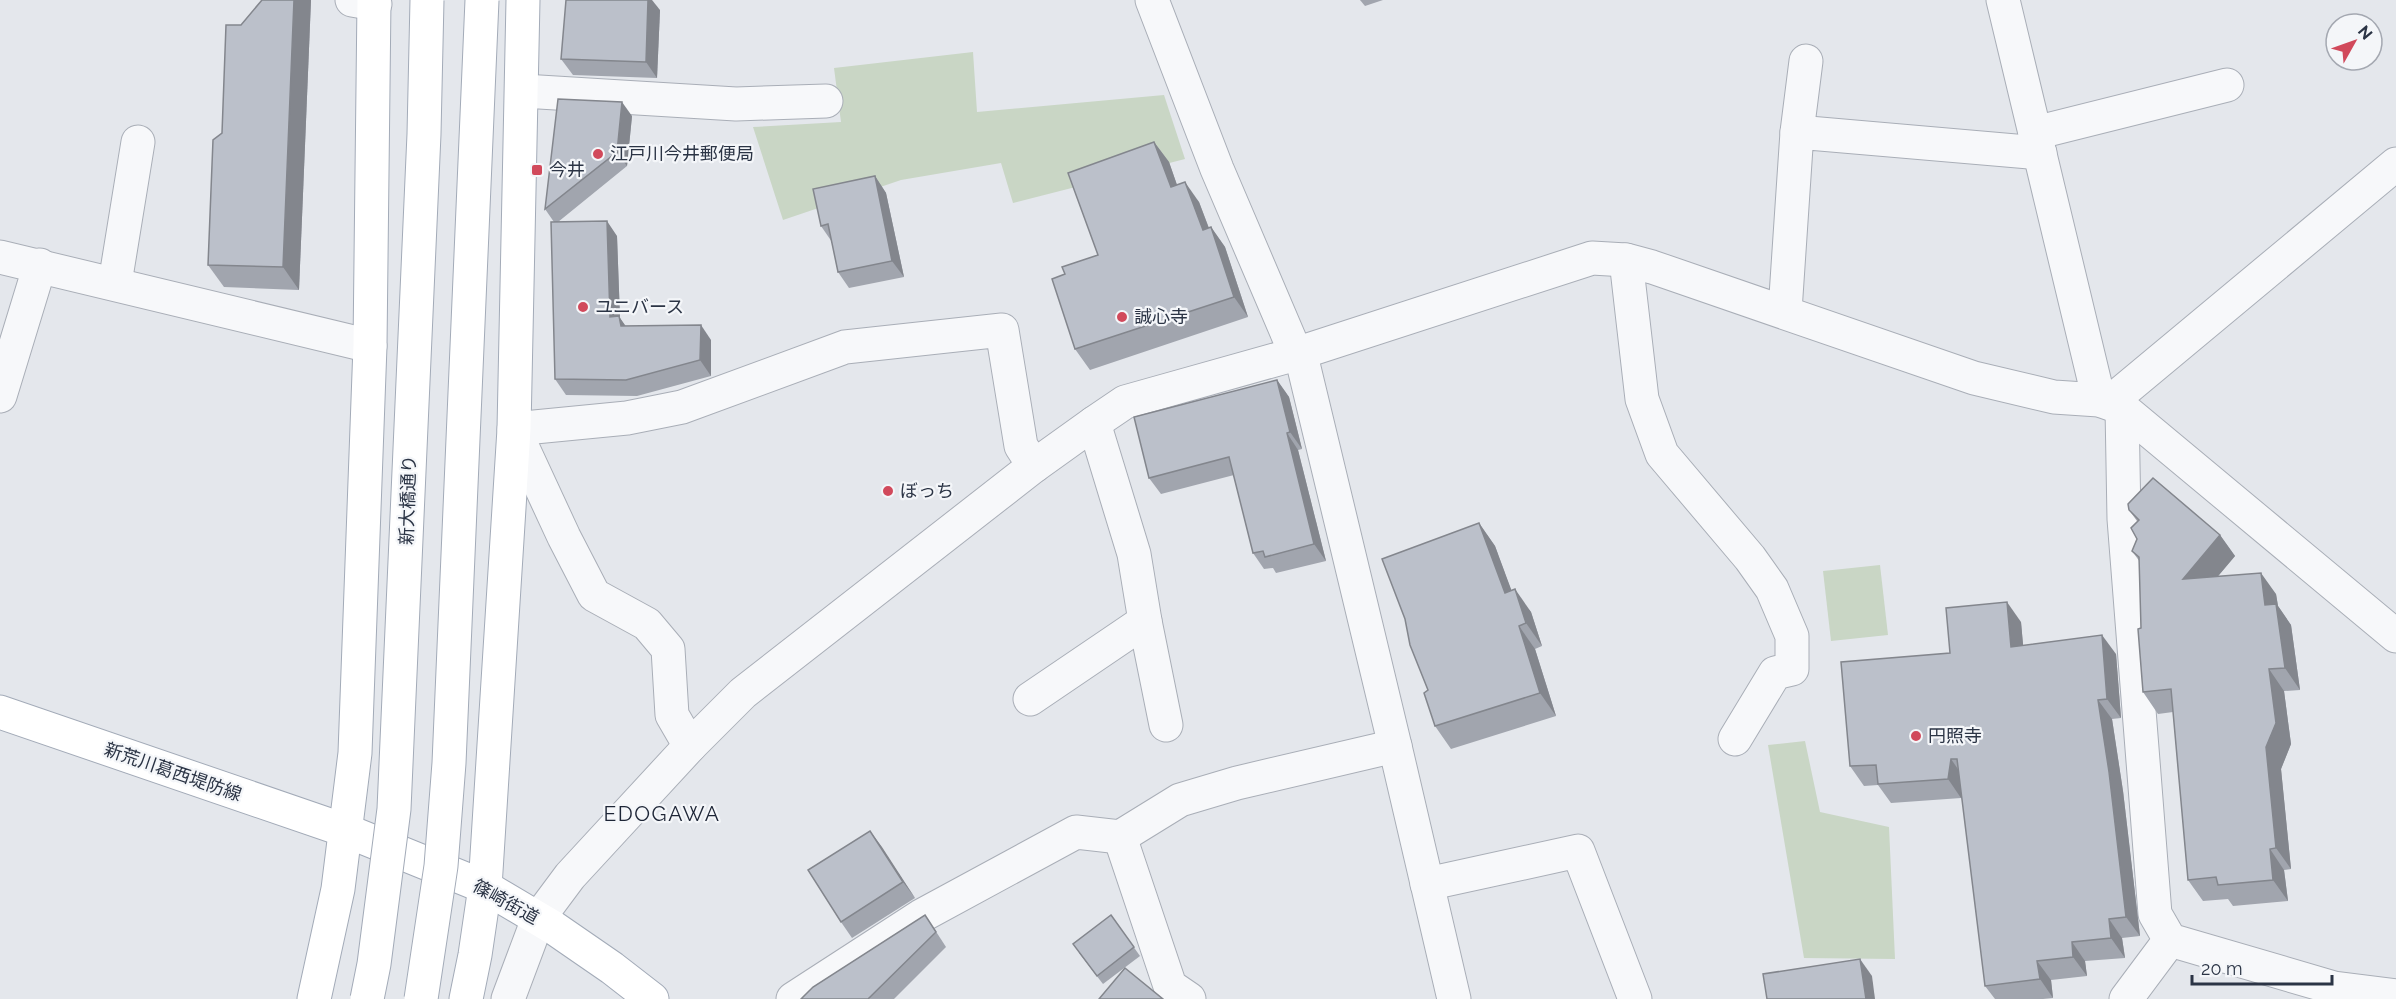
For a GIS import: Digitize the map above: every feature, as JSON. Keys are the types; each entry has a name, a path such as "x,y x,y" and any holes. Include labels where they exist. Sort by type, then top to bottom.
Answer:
{"main road":[{"name":"新大橋通り","path":"367,999 376,953 394,809 423,146 427,0"},
{"path":"421,999 441,867 449,763 482,0"},
{"path":"466,999 476,955 485,887 514,429 524,0"},
{"path":"314,997 338,889 355,753 370,346 369,1"},
{"name":"新荒川葛西堤防線","path":"0,712 346,831"},
{"name":"篠崎街道","path":"346,831 485,887 612,968 652,999"}],"street":[{"path":"1152,0 1209,148 1298,352 1395,746 1454,999"},
{"path":"2003,0 2037,143 2110,404 2124,519 2155,914 2170,940 2334,993 2396,996"},
{"path":"1785,311 1797,132 1806,61"},
{"path":"1797,132 2037,143 2226,85"},
{"path":"523,91 736,104 826,101"},
{"path":"115,283 138,142"},
{"path":"2110,404 2396,164"},
{"path":"0,256 370,346"},
{"path":"508,999 538,919 570,876 690,746 743,693 1034,466 1094,423 1125,402 1298,352 1592,258 1626,260 1652,267 1974,378 2054,397 2110,404 2396,636"},
{"path":"1626,260 1642,399 1662,454 1750,558 1772,589 1792,636 1792,669 1775,673 1735,739"},
{"path":"0,396 40,264"},
{"path":"690,746 672,715 668,649 647,624 594,595 564,537 514,429 627,418 682,407 845,347 1002,330 1021,446 1034,466"},
{"path":"1094,423 1134,554 1166,725"},
{"path":"1030,699 1145,621"},
{"path":"793,999 921,916 1076,832 1120,837 1180,800 1237,783 1395,746"},
{"path":"1120,837 1170,986 1189,999"},
{"path":"1427,884 1578,851 1635,999"},
{"path":"2126,999 2170,940"}],"green space":[{"path":"973,52 977,112 1164,95 1185,159 1013,203 1001,163 901,180 783,220 753,127 841,122 834,68"},
{"path":"1880,565 1888,635 1831,641 1823,571"},
{"path":"1805,741 1820,812 1889,827 1895,959 1804,958 1768,745"}],"building":[{"path":"262,0 294,0 283,267 208,265 213,140 222,133 226,25 241,25"},
{"path":"566,0 648,0 646,62 561,59"},
{"path":"558,99 622,102 617,152 545,209"},
{"path":"1154,142 1171,187 1185,182 1203,230 1211,227 1234,297 1075,349 1052,279 1065,274 1062,267 1098,255 1068,173"},
{"path":"875,176 892,261 838,272 828,224 821,226 813,189"},
{"path":"607,221 610,317 619,316 621,326 701,325 700,360 626,380 555,379 551,222"},
{"path":"1277,380 1290,432 1287,433 1314,544 1265,557 1263,551 1253,553 1229,457 1149,478 1134,417"},
{"path":"2153,478 2220,535 2183,579 2261,573 2265,605 2276,604 2285,668 2269,669 2276,723 2266,747 2276,848 2270,849 2273,880 2218,885 2216,877 2188,880 2171,689 2143,692 2138,629 2141,628 2139,557 2132,551 2137,539 2131,528 2139,520 2129,510 2128,504"},
{"path":"1479,523 1505,593 1515,589 1526,623 1519,626 1540,693 1435,726 1424,693 1428,690 1410,645 1405,619 1382,559"},
{"path":"2007,602 2011,647 2102,635 2107,699 2098,700 2126,917 2109,919 2111,938 2072,942 2073,957 2037,961 2040,979 1985,986 1957,759 1951,759 1948,779 1878,784 1876,765 1850,766 1841,662 1950,653 1946,608"},
{"path":"870,831 903,882 841,922 808,870"},
{"path":"925,915 936,932 868,999 801,999 813,987"},
{"path":"1111,915 1134,947 1097,976 1073,944"},
{"path":"1860,959 1866,999 1767,999 1763,974"},
{"path":"1125,968 1163,999 1099,999"}],"place":[{"name":"江戸川今井郵便局","path":"598,154"},
{"name":"今井","path":"537,170"},
{"name":"ユニバース","path":"583,307"},
{"name":"誠心寺","path":"1122,317"},
{"name":"ぼっち","path":"888,491"},
{"name":"円照寺","path":"1916,736"}],"district":[{"name":"EDOGAWA","path":"662,814"}]}
